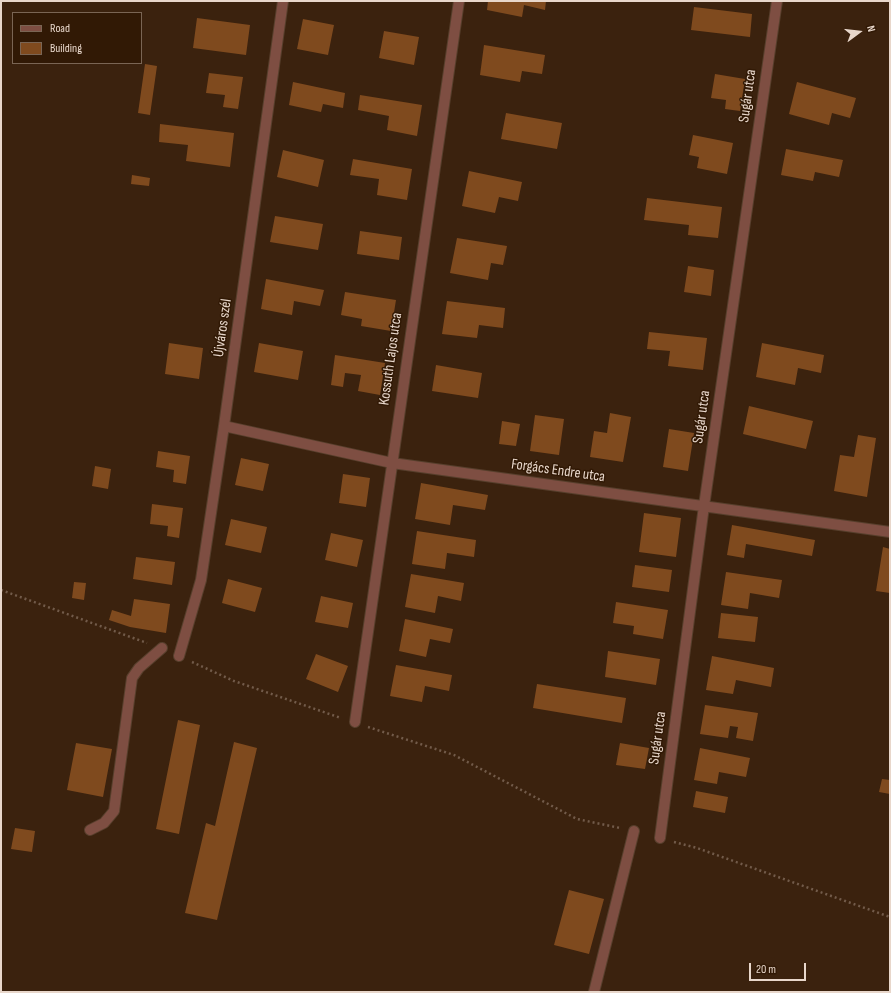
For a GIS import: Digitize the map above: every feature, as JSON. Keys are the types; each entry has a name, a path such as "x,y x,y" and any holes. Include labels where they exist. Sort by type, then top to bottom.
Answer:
{"street":[{"name":"Újváros szél","path":"178,656 201,580 283,1"},
{"name":"Kossuth Lajos utca","path":"355,722 459,1"},
{"name":"Sugár utca","path":"660,838 704,506 777,1"},
{"name":"Forgács Endre utca","path":"224,426 392,463 890,532"},
{"path":"90,830 104,824 114,811 132,678 139,668 162,648"},
{"path":"594,992 634,831"}],"path":[{"path":"1,590 162,648"},
{"path":"178,656 234,681 454,755 578,819 634,831"},
{"path":"660,838 697,848 890,917"}],"building":[{"path":"488,1 546,1 545,10 524,5 522,17 487,10"},
{"path":"694,7 752,14 750,37 691,30"},
{"path":"197,18 250,25 246,55 193,48"},
{"path":"303,19 334,25 328,55 297,49"},
{"path":"384,31 419,37 414,65 379,58"},
{"path":"484,45 545,55 542,74 522,71 520,82 480,75"},
{"path":"145,64 157,66 150,115 138,113"},
{"path":"209,73 243,77 238,109 223,107 225,95 206,93"},
{"path":"715,74 745,79 740,111 725,109 726,100 711,98"},
{"path":"293,82 345,93 343,108 323,104 321,112 289,105"},
{"path":"797,82 856,98 850,118 832,113 829,125 789,114"},
{"path":"360,95 422,105 417,136 387,130 389,116 358,110"},
{"path":"506,113 562,123 557,149 501,139"},
{"path":"160,124 234,133 230,167 186,161 188,145 159,142"},
{"path":"693,135 733,143 727,174 697,168 699,157 689,155"},
{"path":"786,149 843,160 839,177 815,172 813,181 781,175"},
{"path":"283,150 324,160 318,187 277,177"},
{"path":"353,159 412,169 407,200 377,195 379,179 350,175"},
{"path":"469,171 522,182 518,201 499,197 495,213 462,206"},
{"path":"132,175 150,178 149,186 131,184"},
{"path":"647,198 722,207 718,238 688,235 689,225 644,220"},
{"path":"275,216 323,224 318,250 270,242"},
{"path":"360,231 402,237 399,260 357,254"},
{"path":"457,238 507,246 503,265 491,263 488,280 450,273"},
{"path":"688,266 714,270 711,296 684,292"},
{"path":"266,279 324,290 320,306 294,301 292,315 261,309"},
{"path":"345,292 396,300 391,331 361,326 362,319 341,315"},
{"path":"447,301 505,308 503,328 479,325 477,338 442,334"},
{"path":"649,332 707,338 703,370 668,366 670,351 647,349"},
{"path":"169,343 203,348 199,379 165,374"},
{"path":"259,343 303,351 298,380 254,372"},
{"path":"762,343 824,355 821,373 798,368 795,385 756,377"},
{"path":"335,355 385,363 380,395 358,391 361,375 345,373 343,387 331,385"},
{"path":"436,365 482,373 478,398 432,391"},
{"path":"749,406 813,421 806,449 743,434"},
{"path":"610,413 631,417 623,462 590,457 594,431 607,433"},
{"path":"535,415 564,419 559,455 530,451"},
{"path":"502,421 520,424 516,446 499,444"},
{"path":"669,429 694,433 688,471 663,467"},
{"path":"858,435 876,438 867,497 834,491 840,455 854,457"},
{"path":"158,451 190,456 186,484 173,482 174,470 156,467"},
{"path":"241,458 269,464 263,491 235,485"},
{"path":"95,466 111,469 108,489 92,486"},
{"path":"343,474 370,478 366,507 339,503"},
{"path":"421,483 488,495 485,510 453,505 450,525 415,519"},
{"path":"152,504 183,508 179,538 167,536 168,526 150,524"},
{"path":"644,513 681,518 676,557 639,552"},
{"path":"231,519 267,527 261,553 225,545"},
{"path":"732,525 815,540 812,556 746,544 744,558 727,555"},
{"path":"417,531 476,540 474,557 447,553 445,569 412,564"},
{"path":"331,533 363,540 357,567 325,560"},
{"path":"883,547 890,549 890,593 876,591"},
{"path":"136,557 175,562 172,585 133,579"},
{"path":"635,565 672,570 669,592 632,587"},
{"path":"726,572 782,580 779,598 750,593 748,609 721,605"},
{"path":"411,574 464,583 461,601 438,596 435,613 405,607"},
{"path":"228,579 262,588 255,612 222,603"},
{"path":"74,582 86,583 84,600 72,598"},
{"path":"321,596 353,603 348,628 315,622"},
{"path":"134,599 170,604 166,633 130,627 109,620 112,610 131,616"},
{"path":"616,602 668,610 663,639 633,634 634,626 613,623"},
{"path":"721,613 758,617 755,642 718,638"},
{"path":"405,619 453,629 450,643 430,639 426,657 399,651"},
{"path":"608,651 660,659 656,685 605,677"},
{"path":"316,654 348,666 338,692 306,679"},
{"path":"712,656 774,668 771,687 736,680 733,694 706,690"},
{"path":"396,665 452,675 449,691 425,686 422,702 390,696"},
{"path":"537,684 626,698 622,723 533,708"},
{"path":"705,705 758,713 753,741 736,738 738,727 730,726 728,738 700,734"},
{"path":"178,720 200,725 179,834 156,829"},
{"path":"234,742 257,748 217,920 185,913 206,823 215,826"},
{"path":"76,743 112,749 103,797 67,790"},
{"path":"620,743 649,748 645,769 616,765"},
{"path":"700,748 750,758 746,777 719,772 717,784 694,780"},
{"path":"882,779 890,780 890,794 879,792"},
{"path":"696,791 728,797 725,813 693,807"},
{"path":"15,828 35,831 32,852 11,849"},
{"path":"569,890 604,899 589,954 554,945"}]}
